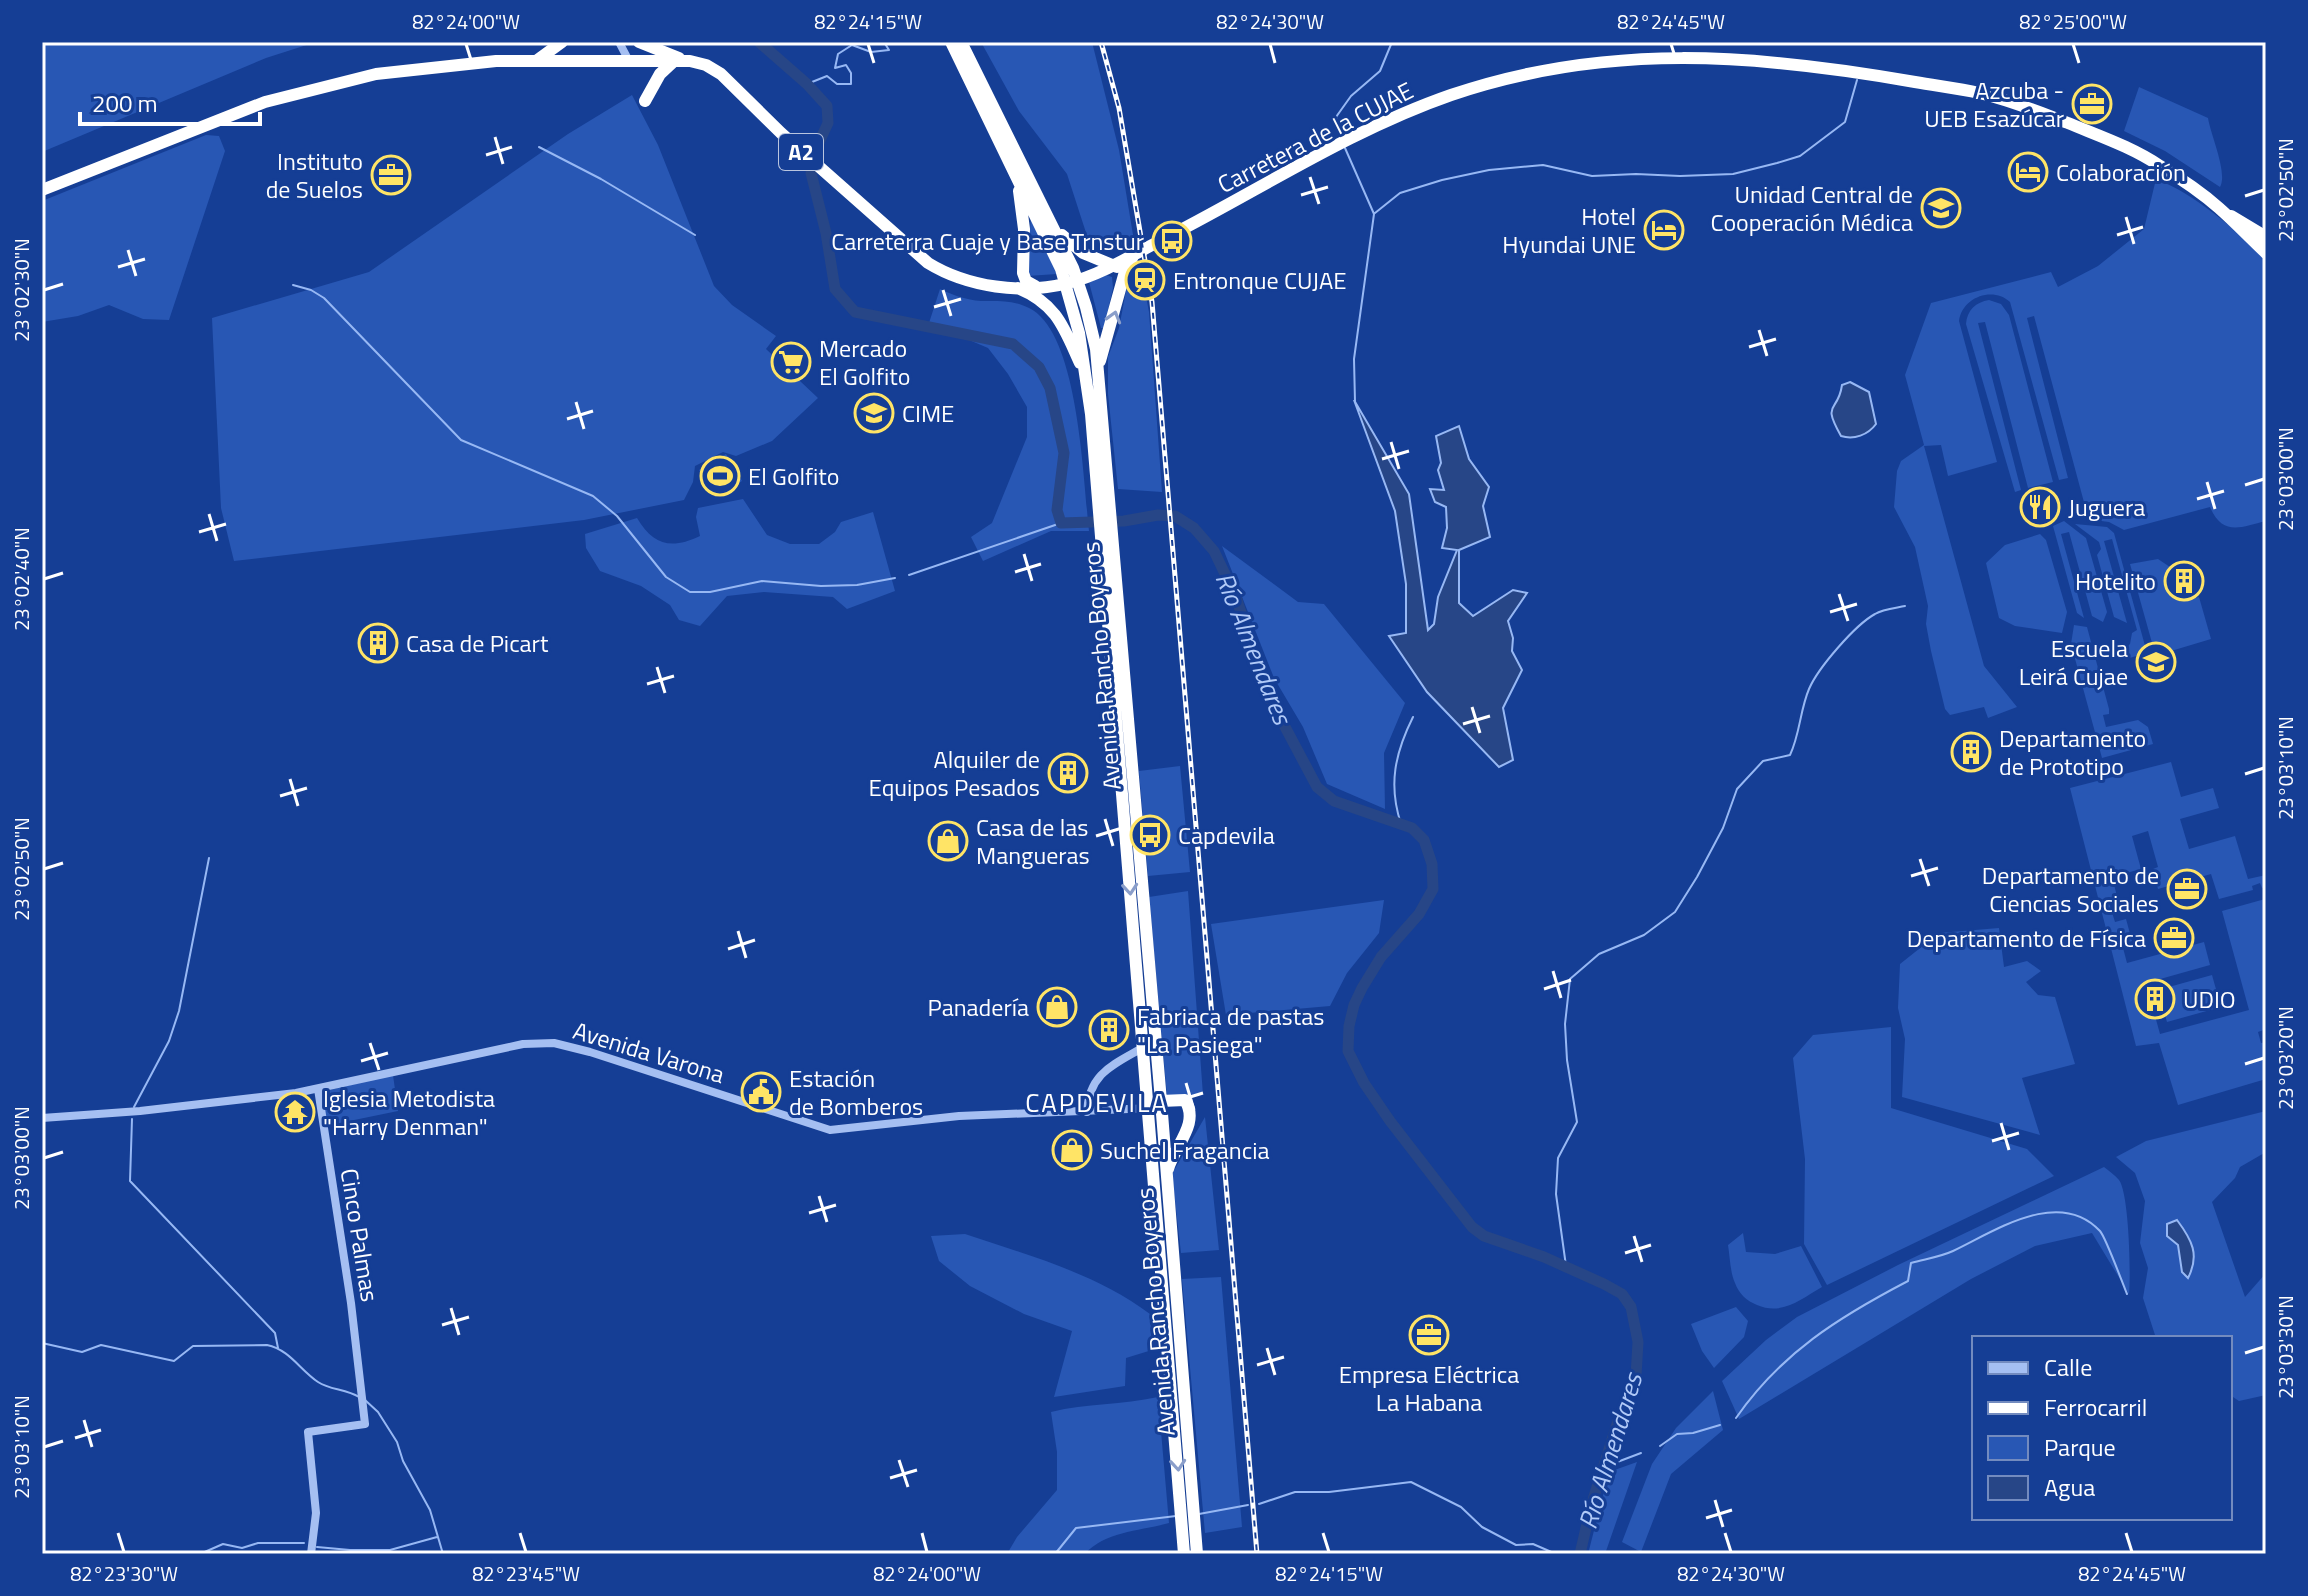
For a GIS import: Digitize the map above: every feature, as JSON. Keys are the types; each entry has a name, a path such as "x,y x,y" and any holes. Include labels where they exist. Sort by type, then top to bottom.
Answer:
{"highway":[{"path":"535,61 562,42"},
{"path":"639,42 690,61"},
{"name":"Avenida Rancho Boyeros","path":"951,42 1072,282"},
{"name":"Avenida Rancho Boyeros","path":"961,42 1047,212 1072,282 1094,382 1157,1106 1187,1505"},
{"name":"Carretera de la CUJAE","path":"1072,282 1113,265 1338,144 1450,95 1539,71 1670,56 1739,58 1867,73 1977,92 2016,103 2158,164 2266,237"},
{"path":"645,101 660,74 675,60"},
{"name":"A2","path":"42,190 214,121 314,88 403,69 535,61 690,61 706,65 721,74 781,133 928,263 960,278 1015,287 1072,282"},
{"path":"1010,161 1023,211 1024,279 1036,286"},
{"name":"Carretera de la CUJAE","path":"2220,208 2266,253"},
{"path":"1047,212 1072,247 1113,265 1121,272 1123,281"},
{"path":"1094,382 1123,281 1134,254"},
{"path":"1000,285 1015,277 1022,258"},
{"path":"1015,287 1044,302 1058,316 1094,382"},
{"name":"Avenida Rancho Boyeros","path":"1109,559 1144,1047 1157,1106 1166,1176 1188,1523 1184,1554"},
{"path":"1157,1106 1185,1100 1192,1115 1166,1176"},
{"name":"Avenida Rancho Boyeros","path":"1188,1523 1197,1554"}],"street":[{"path":"619,42 629,61"},
{"name":"Avenida Varona","path":"42,1118 255,1099 318,1089 523,1044 554,1043 830,1130 959,1116 1087,1112 1157,1106"},
{"path":"1087,1112 1088,1094 1096,1078 1144,1047"},
{"name":"Cinco Palmas","path":"311,1554 316,1513 308,1432 365,1424 351,1303 318,1089"}],"green space":[{"path":"42,42 316,42 266,58 42,152"},
{"path":"981,42 1092,42 1119,150 1134,241 1108,250 1090,245 1067,174 1019,111"},
{"path":"2139,87 2208,118 2221,164 2220,187 2165,151 2124,131"},
{"path":"632,95 658,145 714,286 732,305 776,336 766,349 818,398 772,441 736,456 723,452 695,466 693,482 684,500 584,520 234,561 221,508 212,318 369,272 568,134"},
{"path":"206,135 219,136 225,151 169,320 143,319 109,305 78,316 42,322 42,201"},
{"path":"2156,179 2200,203 2266,257 2266,521 2234,528 2221,523 2210,507 2124,530 2109,522 2094,520 2093,506 2085,506 2034,316 2027,318 2068,478 2059,480 2010,302 1995,295 1979,296 1972,300 1961,313 1959,321 1997,462 1948,476 1941,445 1924,446 1984,666 2017,707 1988,718 1984,707 1950,715 1945,709 1931,651 1926,624 1928,606 1915,547 1894,507 1897,471 1901,461 1924,445 1905,375 1931,303 2051,272 2058,287 2098,266 2144,229"},
{"path":"1031,214 1057,274 1027,276"},
{"path":"1139,260 1149,312 1162,492 1118,489 1108,394 1108,357 1119,328 1130,270"},
{"path":"1106,275 1112,277 1113,288 1104,328 1101,328 1089,282"},
{"path":"940,289 970,300 1017,304 1029,308 1046,322 1059,346 1076,409 1089,531 1051,531 983,561 971,537 992,523 1027,437 1027,407 988,348 929,323"},
{"path":"1989,300 2001,304 2009,315 2053,482 2028,488 1985,322 1978,323 2021,490 2015,492 1966,324 1973,308"},
{"name":"El Golfito","path":"726,454 742,481 715,497 699,470"},
{"path":"743,499 767,535 790,544 819,544 835,532 841,522 873,512 895,591 847,609 833,597 764,592 727,596 700,626 679,620 670,605 641,586 600,571 586,548 585,534 637,518 656,539 672,544 690,540 700,536 696,517 698,508"},
{"path":"2064,521 2086,538 2107,612 2103,622 2092,616 2069,532 2061,534 2084,618 2077,613 2053,526"},
{"path":"2075,524 2107,527 2114,533 2147,653 2126,659 2123,651 2130,644 2132,633 2137,630 2112,539 2104,541 2127,623 2114,617 2097,555 2101,549 2099,542"},
{"path":"2040,534 2046,540 2067,612 2062,633 2015,626 1999,618 1986,563 2005,545"},
{"path":"1222,546 1298,602 1324,604 1405,703 1384,753 1385,809 1327,784 1303,727 1274,678"},
{"path":"2158,559 2170,567 2180,602 2199,597 2211,639 2161,654 2154,650 2130,564"},
{"path":"2074,625 2087,627 2109,709 2109,714 2103,715 2106,727 2138,720 2148,727 2153,744 2102,758 2071,644"},
{"path":"2171,762 2181,797 2213,788 2219,808 2180,819 2189,849 2235,836 2248,879 2266,875 2266,887 2262,888 2260,883 2252,886 2253,890 2219,899 2211,874 2158,889 2153,869 2158,867 2148,831 2132,836 2141,869 2112,877 2118,900 2109,903 2115,922 2126,919 2132,941 2122,944 2127,963 2204,942 2210,965 2146,983 2160,1034 2249,1010 2222,911 2265,899 2266,1029 2258,1032 2261,1043 2266,1042 2266,1079 2178,1105 2159,1043 2136,1046 2070,788"},
{"path":"1180,766 1190,872 1148,876 1139,771"},
{"path":"1188,891 1203,1095 1167,1096 1149,897"},
{"path":"1384,900 1379,933 1347,973 1330,1006 1226,1015 1211,924"},
{"path":"1999,928 2004,967 2027,961 2041,971 2026,982 2038,995 2055,997 2075,1064 2022,1078 2040,1135 1902,1097 1905,1039 1898,1008 1900,964 1939,933"},
{"path":"2212,975 2221,1007 2167,1022 2158,990"},
{"path":"1891,1027 1891,1108 2027,1149 2054,1176 1827,1285 1804,1244 1805,1159 1793,1058 1813,1035"},
{"path":"393,1075 398,1111 325,1126 322,1096 325,1091"},
{"path":"2266,1111 2266,1152 2240,1167 2235,1178 2212,1202 2245,1297 2266,1273 2266,1395 2239,1401 2232,1396 2232,1336 2155,1336 2143,1298 2148,1268 2140,1243 2145,1201 2135,1173 2116,1157 2146,1141"},
{"path":"1205,1117 1219,1250 1181,1253 1172,1174"},
{"path":"2104,1167 2119,1180 2125,1200 2129,1294 2092,1233 2035,1246 1971,1279 1739,1419 1722,1381 1766,1340 1797,1317"},
{"path":"1743,1233 1746,1252 1775,1254 1801,1246 1822,1287 1799,1301 1775,1309 1750,1301 1741,1294 1735,1283 1728,1245"},
{"path":"965,1234 1084,1276 1150,1314 1152,1350 1126,1358 1125,1386 1054,1397 1072,1331 1024,1314 970,1286 939,1261 931,1236"},
{"path":"1221,1277 1242,1527 1205,1533 1182,1279"},
{"path":"1736,1307 1748,1321 1744,1337 1714,1368 1702,1351 1691,1324"},
{"path":"1713,1391 1723,1430 1671,1474 1641,1552 1622,1542 1652,1464 1676,1428"},
{"path":"1158,1397 1169,1523 1113,1536 1093,1546 1085,1554 1007,1554 1017,1537 1057,1490 1057,1452 1051,1412"},
{"path":"1637,1462 1605,1554 1588,1554 1609,1472"}],"water":[{"path":"1850,382 1869,392 1876,424 1856,437 1841,436 1831,412 1842,385"},
{"path":"1354,400 1409,494 1428,630 1434,624 1438,597 1457,550 1442,548 1447,528 1446,507 1435,502 1430,489 1444,490 1438,470 1441,463 1436,436 1459,426 1469,459 1489,487 1483,506 1490,537 1459,550 1459,603 1473,616 1513,590 1527,593 1508,621 1513,638 1512,651 1522,670 1503,708 1513,760 1499,767 1427,692 1389,636 1406,633 1406,584 1395,511"},
{"path":"2177,1220 2193,1248 2192,1270 2188,1278 2182,1272 2178,1245 2167,1236 2167,1224"}],"waterway":[{"name":"Río Almendares","path":"759,42 827,106 828,123 815,151"},
{"path":"807,84 827,76 837,84 851,84 851,73 846,65 835,68 838,54 852,45 871,52 889,50 884,42"},
{"path":"1341,139 1336,117 1351,96 1380,71 1392,42"},
{"path":"1375,213 1400,193 1489,170 1543,165 1592,176 1680,176 1733,174 1777,163 1800,156 1845,122 1857,80"},
{"path":"539,147 601,179 695,235"},
{"path":"1345,148 1374,214 1354,359 1355,402"},
{"name":"Río Almendares","path":"811,173 826,233 835,289 855,312 1013,344 1039,367 1050,388 1064,453 1057,510 1061,523 1124,521 1158,515 1175,516 1194,528 1214,551 1236,597 1266,691 1317,787 1334,801 1412,828 1424,840 1432,864 1433,889 1419,914 1381,957 1362,988 1349,1026 1348,1051 1364,1083 1390,1121 1472,1227 1484,1236 1544,1257 1604,1284 1622,1294 1631,1307 1638,1342 1636,1376 1591,1506 1580,1554"},
{"path":"293,285 324,298 461,440 593,496 617,516 666,577 690,592 710,592 762,581 821,586 857,585 895,578"},
{"path":"909,575 1061,523"},
{"path":"1566,1266 1556,1194 1558,1158 1577,1122 1565,1024 1570,979 1599,954 1644,935 1675,912 1723,828 1737,789 1763,761 1790,755 1809,689 1829,659 1848,637 1875,614 1905,606"},
{"path":"1401,824 1395,796 1395,769 1413,717"},
{"path":"134,1107 169,1041 179,1011 209,858"},
{"path":"132,1119 130,1181 275,1333 278,1348"},
{"path":"1736,1418 1772,1374 1813,1339 1858,1308 1908,1281 1911,1263 1948,1253 2027,1217 2066,1213 2084,1218 2103,1235 2127,1294"},
{"path":"42,1343 82,1352 101,1345 174,1361 193,1346 267,1345 288,1355 318,1382 359,1397"},
{"path":"365,1400 378,1412 397,1442 403,1461 430,1510 443,1554"},
{"path":"1660,1446 1677,1434 1720,1425"},
{"path":"1604,1467 1641,1453"},
{"path":"1259,1504 1295,1492 1329,1492 1411,1482 1461,1507 1482,1527 1516,1545 1533,1544 1556,1554"},
{"path":"1199,1514 1248,1505"},
{"path":"1055,1554 1076,1528 1176,1516"},
{"path":"317,1547 390,1550 437,1537"},
{"path":"200,1554 223,1544 242,1548 258,1543 304,1543"}],"railway":[{"path":"1101,42 1119,108 1152,302 1257,1554"}],"place":[{"name":"Azcuba - UEB Esazúcar","path":"2092,104"},
{"name":"Colaboración","path":"2028,172"},
{"name":"Instituto de Suelos","path":"391,175"},
{"name":"Unidad Central de Cooperación Médica","path":"1941,208"},
{"name":"Hotel Hyundai UNE","path":"1664,230"},
{"name":"Carreterra Cuaje y Base Trnstur","path":"1172,241"},
{"name":"Entronque CUJAE","path":"1145,280"},
{"name":"Mercado El Golfito","path":"791,362"},
{"name":"CIME","path":"874,413"},
{"name":"El Golfito","path":"720,476"},
{"name":"Juguera","path":"2040,507"},
{"name":"Hotelito","path":"2184,581"},
{"name":"Casa de Picart","path":"378,643"},
{"name":"Escuela Leirá Cujae","path":"2156,662"},
{"name":"Departamento de Prototipo","path":"1971,752"},
{"name":"Alquiler de Equipos Pesados","path":"1068,773"},
{"name":"Capdevila","path":"1150,835"},
{"name":"Casa de las Mangueras","path":"948,841"},
{"name":"Departamento de Ciencias Sociales","path":"2187,889"},
{"name":"Departamento de Física","path":"2174,938"},
{"name":"UDIO","path":"2155,999"},
{"name":"Panadería","path":"1057,1007"},
{"name":"Fabriaca de pastas \"La Pasiega\"","path":"1109,1030"},
{"name":"Estación de Bomberos","path":"761,1092"},
{"name":"Iglesia Metodista \"Harry Denman\"","path":"295,1112"},
{"name":"Suchel Fragancia","path":"1072,1150"},
{"name":"Empresa Eléctrica La Habana","path":"1429,1335"}],"district":[{"name":"CAPDEVILA","path":"1097,1102"}]}
